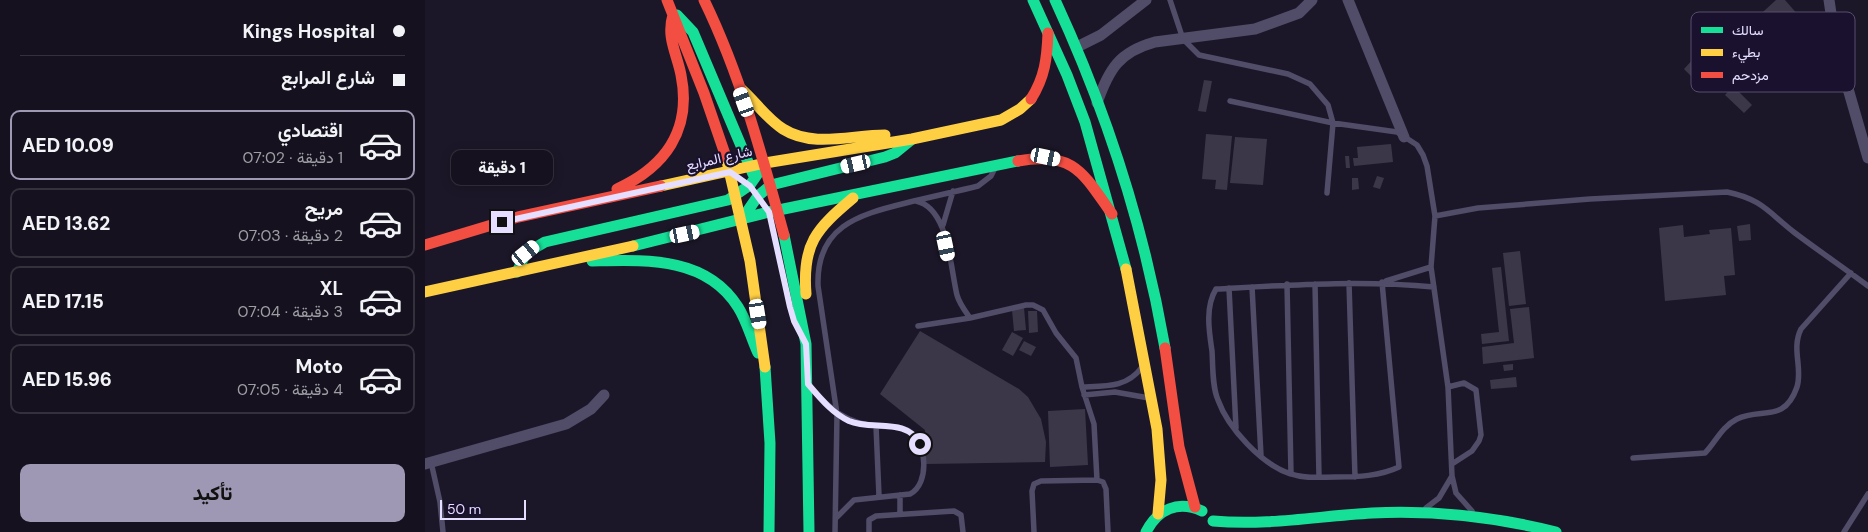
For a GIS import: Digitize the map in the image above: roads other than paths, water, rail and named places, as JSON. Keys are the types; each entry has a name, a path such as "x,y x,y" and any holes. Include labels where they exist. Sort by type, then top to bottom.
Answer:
{"main road":[{"path":"667,0 730,172 742,219 765,369 769,532"},
{"path":"704,0 765,163"},
{"path":"1033,0 1084,120 1112,214 1145,361 1162,478 1158,514 1146,532"},
{"path":"1055,0 1077,47 1119,166 1151,283 1175,402 1186,477 1195,507"},
{"path":"673,13 686,22 693,32 753,183"},
{"path":"567,206 627,185 647,174 659,164 675,142 682,122 685,105 683,81 670,38 669,28 673,13"},
{"path":"517,272 526,253 545,242 716,204 737,196 753,183 765,163 912,139 1001,120 1020,110 1031,99 1041,84 1046,67 1048,33"},
{"path":"738,87 777,124 796,136 819,140 874,134 912,139"},
{"path":"742,219 764,191 885,157 895,153 912,139"},
{"path":"425,292 703,230 742,219 997,164 1035,158 1060,160 1074,166 1085,175 1112,214"},
{"name":"شارع المرابع","path":"425,245 518,217 765,163 764,191 774,212 806,344"},
{"path":"730,172 753,183 764,191 774,212"},
{"path":"809,532 806,344 808,319 803,266 806,252 819,228 855,196"},
{"path":"562,260 666,261 681,264 708,276 729,295 737,307 765,369"},
{"path":"1158,514 1175,505 1195,507 1213,521 1218,532"},
{"path":"1213,521 1253,524 1371,513 1420,512 1478,516 1556,532"}],"street":[{"path":"1077,47 1101,35 1146,0"},
{"path":"1097,103 1106,78 1121,58 1141,46 1155,42 1255,29 1299,13 1312,0"},
{"path":"1348,0 1405,137"},
{"path":"1849,92 1868,158"},
{"path":"428,463 566,424 591,409 604,395"}],"lane":[{"path":"1170,0 1183,39 1199,55 1288,74 1310,84 1328,105 1333,123 1327,193"},
{"path":"1230,101 1333,123 1397,132 1417,145 1423,155 1435,216 1431,267 1448,386 1452,476 1461,500 1478,516"},
{"path":"835,532 837,414 818,286 818,274 823,251 839,230 860,216 978,186 985,182 997,164"},
{"path":"942,227 953,191"},
{"path":"1435,216 1478,208 1727,192 1744,195 1761,203 1794,232 1868,286"},
{"path":"916,201 933,209 942,227 957,297 969,318"},
{"path":"1382,282 1431,267"},
{"path":"1633,458 1705,453 1725,427 1738,418 1771,414 1787,405 1797,386 1796,340 1801,329 1851,273"},
{"path":"1382,282 1399,467 1382,473 1355,477 1319,477 1291,474 1267,462 1236,431 1217,400 1210,339 1209,300 1216,289 1287,284 1382,282 1434,287"},
{"path":"1349,283 1355,477"},
{"path":"1287,284 1291,474"},
{"path":"1315,284 1319,477"},
{"path":"1252,287 1261,456"},
{"path":"1229,288 1236,431"},
{"path":"918,326 969,318 1027,305 1038,306 1047,315 1056,333 1074,352 1084,395 1094,424 1097,480"},
{"path":"1082,387 1115,385 1126,382 1137,374 1145,361"},
{"path":"1448,386 1464,383 1477,390 1481,435 1472,451 1452,464"},
{"path":"808,384 837,414 851,422 905,429 914,435 920,444 922,482 915,492 853,500 835,519"},
{"path":"1084,395 1115,392 1152,399"},
{"path":"876,426 879,496"},
{"path":"428,463 440,502 443,532"},
{"path":"1420,512 1439,498 1452,476"},
{"path":"1032,531 1032,490 1034,484 1041,481 1097,480 1105,485 1108,532"},
{"path":"1844,532 1868,494"},
{"path":"900,495 900,514"},
{"path":"869,532 869,520 872,517 958,512 963,518 963,532"}]}
